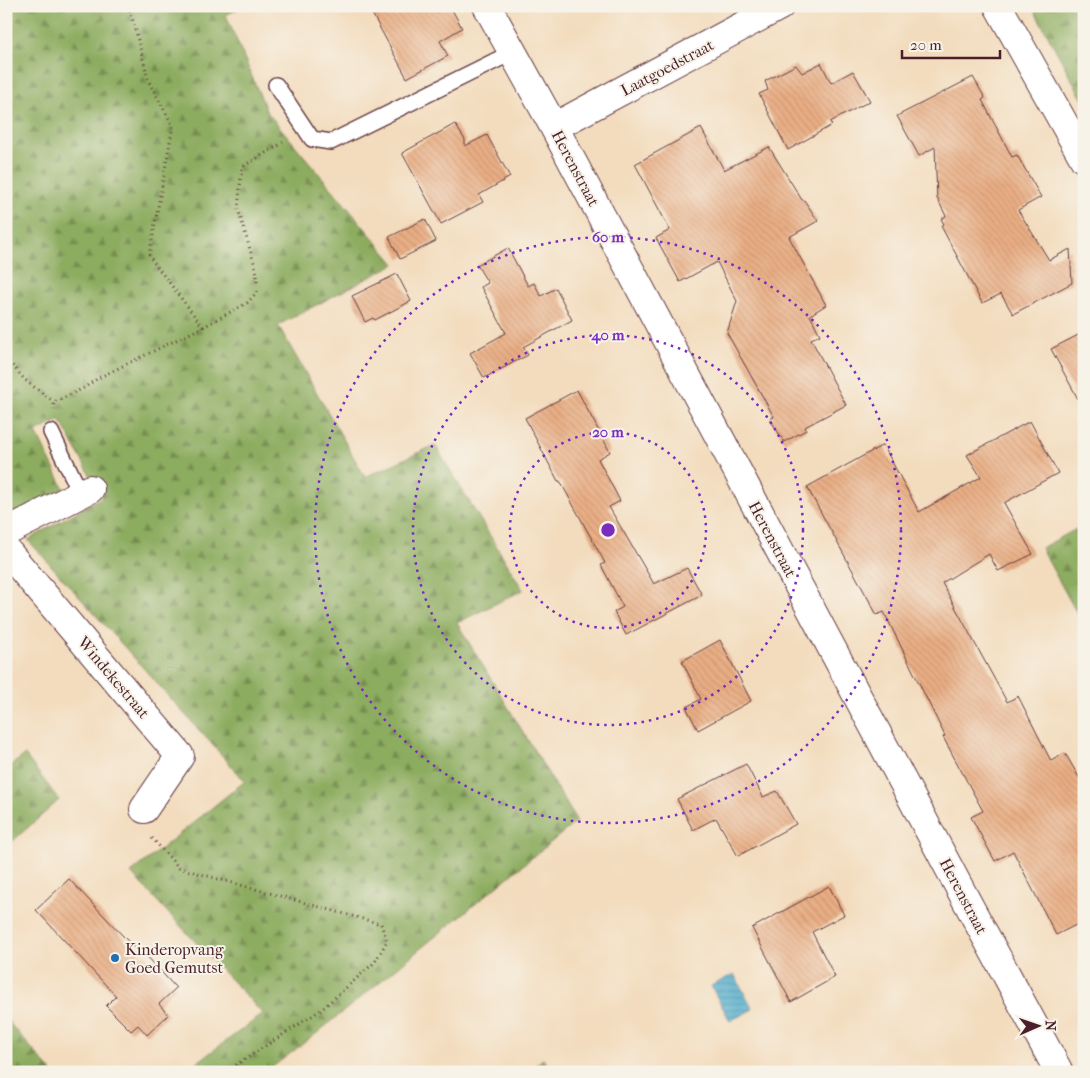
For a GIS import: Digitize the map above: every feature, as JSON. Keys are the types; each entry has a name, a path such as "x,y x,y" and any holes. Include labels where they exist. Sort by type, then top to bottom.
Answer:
{"street":[{"name":"Herenstraat","path":"487,6 554,127 961,892 1059,1072"},
{"name":"Laatgoedstraat","path":"554,127 780,6"},
{"path":"998,6 1084,160"},
{"path":"6,532 85,491"},
{"name":"Windekestraat","path":"6,550 180,756 144,809"}],"lane":[{"path":"276,85 312,139 331,142 513,52"},
{"path":"51,432 85,491"}],"path":[{"path":"128,6 149,82 173,126 149,256 203,327"},
{"path":"54,402 247,304 257,292 256,273 238,208 242,167 306,129"},
{"path":"6,358 25,380 54,402"},
{"path":"51,432 54,402"},
{"path":"152,838 178,868 381,924 387,941 375,962 321,1010 225,1072"}],"green space":[{"path":"6,6 243,6 226,15 267,112 395,264 278,325 365,477 435,445 523,590 457,623 577,821 317,1033 266,1072 184,1072 263,1014 131,873 245,781 28,540 102,497 60,420 36,432 64,489 6,518"},
{"path":"1032,6 1084,6 1084,102"},
{"path":"1084,525 1084,626 1041,548"},
{"path":"25,755 59,800 6,847 6,769"},
{"path":"6,1019 52,1072 6,1072"},
{"path":"543,1059 553,1072 527,1072"}],"water":[{"path":"734,974 753,1009 730,1021 711,986"}],"building":[{"path":"368,6 450,6 462,28 440,41 448,56 407,78"},
{"path":"821,63 831,83 853,71 870,101 830,122 832,125 788,150 759,94 768,90 765,81 796,65 802,73"},
{"path":"973,77 985,98 982,100 1012,157 1017,155 1041,197 1018,210 1049,260 1070,249 1072,283 1013,314 1001,294 982,303 941,226 944,224 941,219 946,216 937,198 935,147 919,156 897,116"},
{"path":"455,124 465,140 465,146 487,135 510,177 479,195 483,202 441,224 402,153"},
{"path":"701,128 724,170 769,147 802,200 804,200 818,221 789,237 826,305 810,315 820,335 811,339 846,405 805,427 806,430 784,442 770,419 774,417 727,333 737,301 717,262 680,282 656,238 670,230 635,164"},
{"path":"425,219 436,241 400,259 389,237"},
{"path":"508,248 528,286 534,283 541,296 556,288 572,320 523,347 528,355 484,378 470,353 506,333 481,287 488,283 477,265"},
{"path":"397,274 411,301 375,320 373,318 365,322 352,296"},
{"path":"1084,332 1084,410 1051,349"},
{"path":"577,390 610,452 598,459 620,501 609,507 654,584 687,568 702,595 626,635 614,612 623,607 601,565 605,563 560,481 558,481 525,418"},
{"path":"1030,421 1058,473 1004,503 1033,554 998,571 989,554 942,583 1007,702 1018,696 1051,761 1065,753 1084,786 1084,921 1056,935 1013,851 995,861 971,817 983,811 943,737 945,736 884,612 877,615 807,487 883,445 919,512 981,477 967,455"},
{"path":"720,640 751,701 698,730 686,707 701,699 682,661"},
{"path":"746,764 763,797 777,791 796,824 738,856 716,818 693,830 677,799"},
{"name":"Kinderopvang Goed Gemutst","path":"69,879 142,956 145,954 176,988 159,1004 168,1015 147,1035 138,1025 131,1031 106,1006 116,996 36,910"},
{"path":"829,886 844,915 812,932 835,977 791,1002 752,928"}],"place":[{"name":"Kinderopvang Goed Gemutst","path":"115,958"}]}
